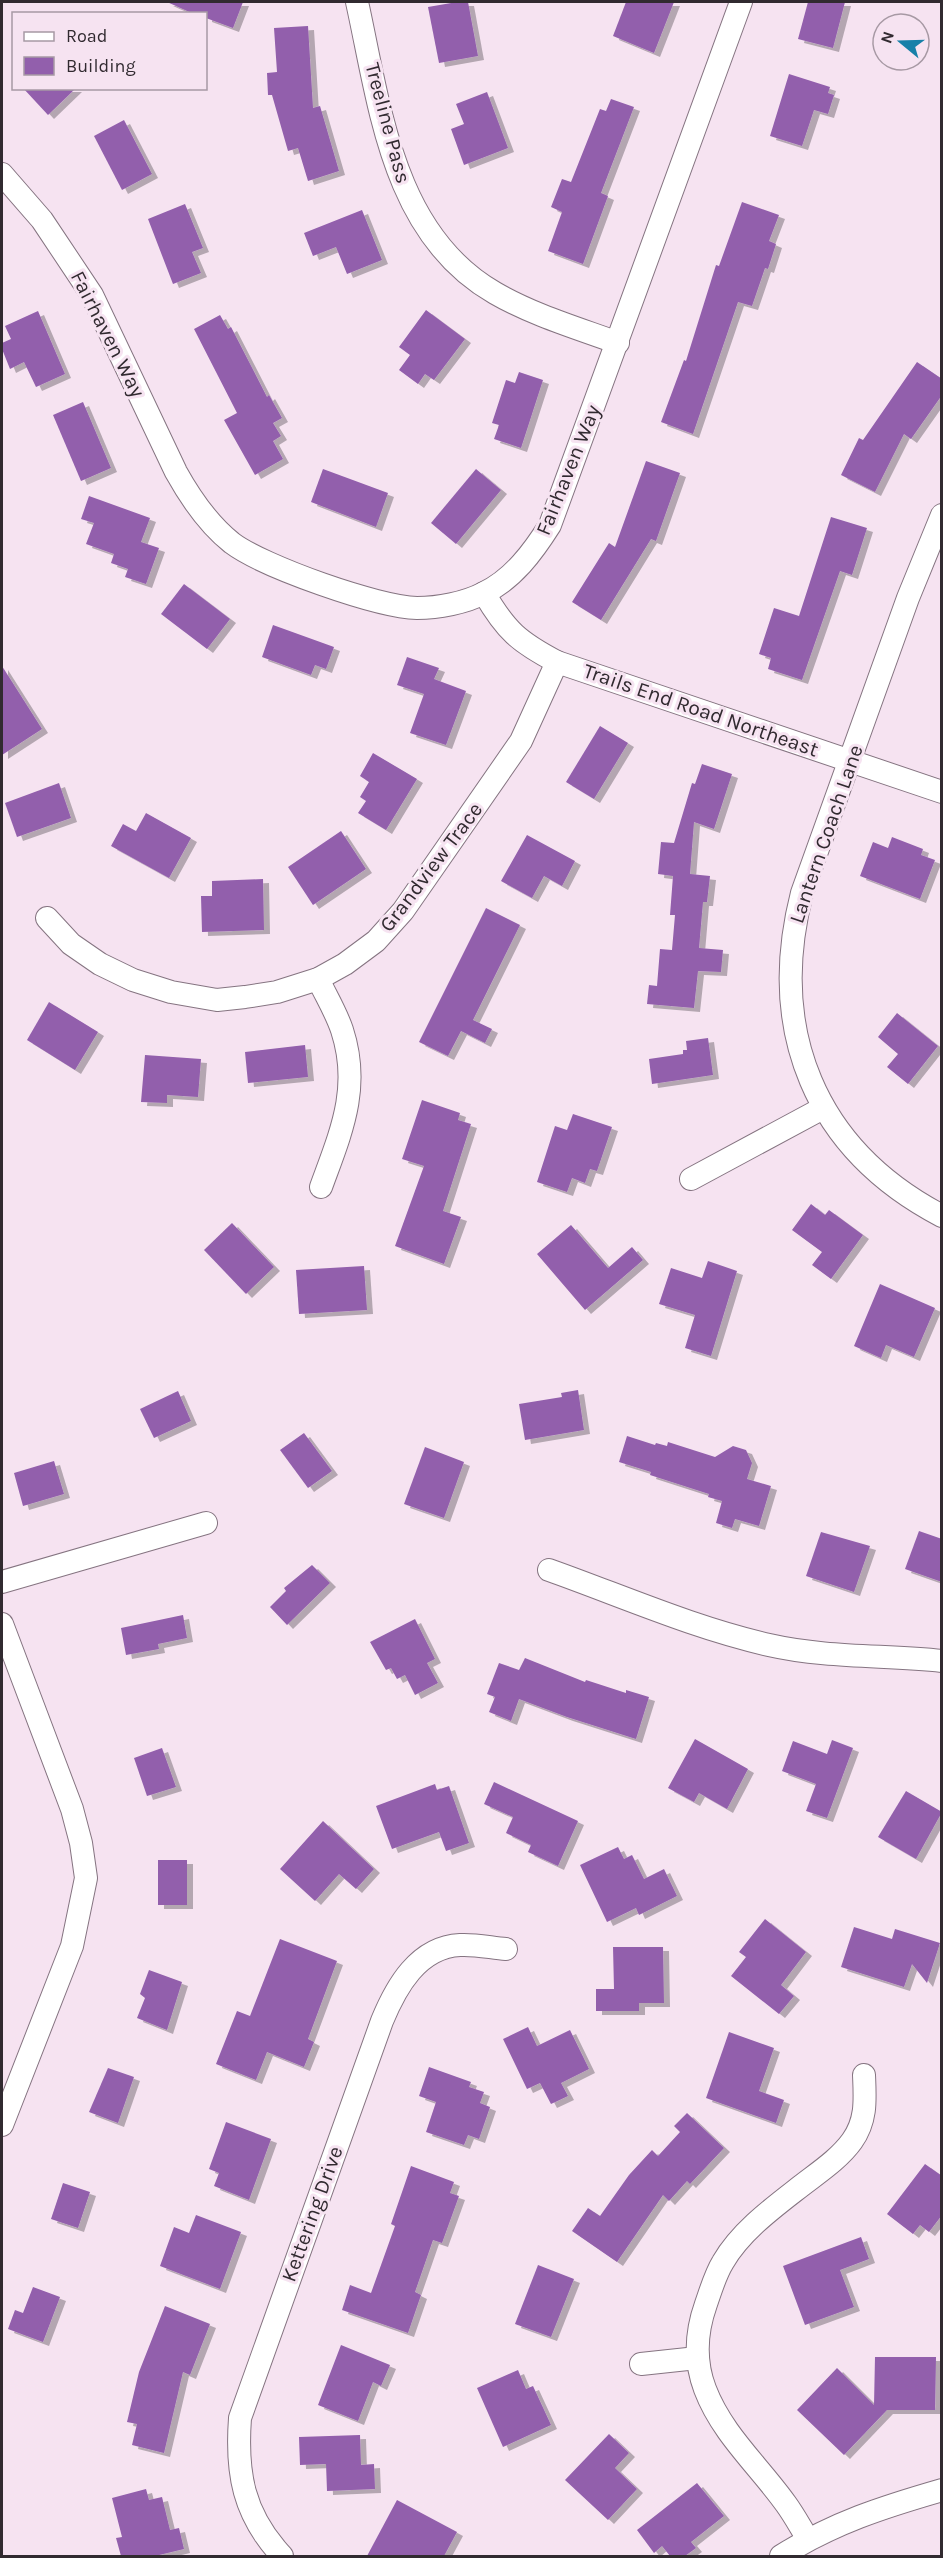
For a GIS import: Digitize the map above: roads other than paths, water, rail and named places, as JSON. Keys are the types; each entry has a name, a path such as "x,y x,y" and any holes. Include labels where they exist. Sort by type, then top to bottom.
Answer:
{"street":[{"name":"Treeline Pass","path":"357,2 391,148 411,203 432,237 462,268 494,292 531,311 618,343"},
{"name":"Fairhaven Way","path":"2,174 42,220 92,295 189,497 210,522 233,543 272,565 380,602 417,608 452,604 484,593 508,577 532,553 550,525 741,2"},
{"name":"Lantern Coach Lane","path":"942,515 908,598 802,893 793,928 790,965 791,1002 797,1039 808,1074 823,1108 860,1155 884,1178 926,1208 942,1216"},
{"name":"Trails End Road Northeast","path":"484,593 500,620 512,633 530,647 558,662 942,792"},
{"name":"Grandview Trace","path":"47,918 71,944 100,964 133,980 171,992 217,1000 246,998 277,992 318,979 345,964 376,941 403,910 521,741 558,662"},
{"path":"318,979 341,1027 351,1071 349,1102 339,1140 321,1187"},
{"path":"691,1179 823,1108"},
{"path":"2,1582 206,1522"},
{"path":"549,1570 725,1634 771,1646 820,1654 942,1660"},
{"path":"2,1624 72,1809 81,1843 86,1878 72,1946 2,2126"},
{"name":"Kettering Drive","path":"282,2556 256,2520 243,2488 237,2454 240,2418 382,2021 392,1996 404,1978 417,1963 435,1952 459,1945 506,1949"},
{"path":"808,2539 787,2505 715,2411 704,2387 697,2358 699,2325 723,2260 762,2218 835,2160 853,2140 865,2112 864,2075"},
{"path":"641,2364 697,2358"},
{"path":"782,2556 808,2539 866,2512 942,2490"}]}
